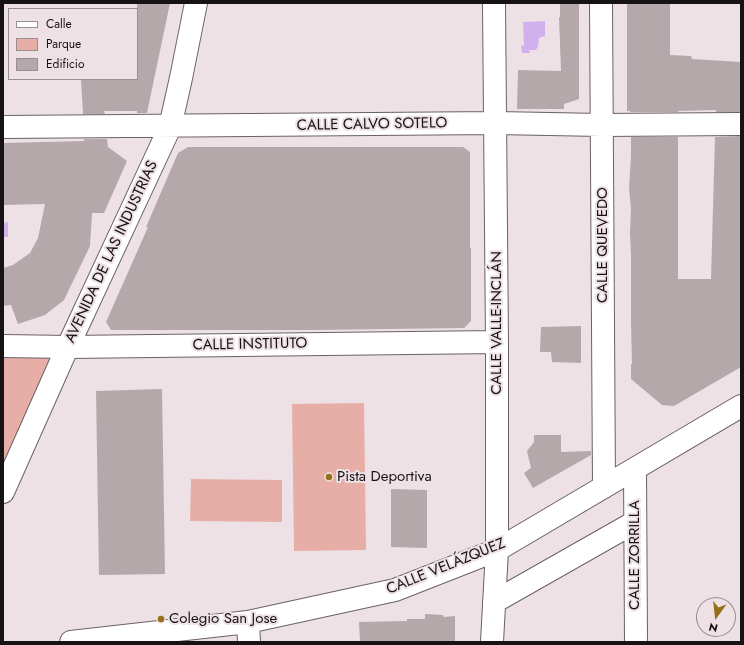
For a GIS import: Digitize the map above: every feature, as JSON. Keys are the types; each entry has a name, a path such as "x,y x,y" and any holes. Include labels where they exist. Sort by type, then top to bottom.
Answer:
{"street":[{"name":"AVENIDA DE LAS INDUSTRIAS","path":"3,492 68,347 170,127 196,3"},
{"name":"CALLE VALLE-INCLÁN","path":"492,642 497,550 496,124 494,3"},
{"name":"CALLE QUEVEDO","path":"601,3 604,487"},
{"name":"CALLE CALVO SOTELO","path":"3,127 741,124"},
{"name":"CALLE INSTITUTO","path":"3,346 68,347 497,342"},
{"name":"CALLE VELÁZQUEZ","path":"71,642 249,632 395,590 497,550 741,406"},
{"name":"CALLE ZORRILLA","path":"635,469 636,642"},
{"path":"494,602 635,522"}],"green space":[{"path":"3,346 68,347 3,492"},
{"name":"Pista Deportiva","path":"364,403 366,550 294,551 292,404"},
{"path":"191,479 282,480 282,522 190,521"}],"shaded area":[{"path":"545,21 545,36 539,38 536,50 529,50 530,53 522,53 521,46 524,45 523,22"},
{"path":"8,222 8,237 3,237 3,223"}],"building":[{"path":"137,3 170,3 147,113 137,113 137,111 104,111 105,114 83,114 81,80 138,80"},
{"path":"560,3 579,3 579,99 564,104 564,109 517,109 518,70 561,71 559,17"},
{"path":"627,3 670,3 670,55 691,56 692,59 741,62 741,112 716,112 716,110 678,112 627,111"},
{"path":"741,136 741,367 674,406 662,405 631,379 631,209 629,188 631,137 678,137 678,279 711,279 715,137"},
{"path":"84,139 107,139 108,147 127,161 104,213 92,213 90,246 64,300 45,315 18,324 11,305 3,306 3,268 13,265 30,253 38,238 45,204 3,205 3,143 84,141"},
{"path":"188,147 463,147 470,152 471,321 464,328 111,330 106,322 148,227 146,227 178,153"},
{"path":"581,326 581,363 552,362 551,352 540,352 541,327"},
{"path":"162,389 165,574 99,575 96,391"},
{"path":"534,435 561,435 561,452 591,451 591,455 533,488 524,473 531,468 527,451 534,442"},
{"path":"391,489 427,490 427,548 391,547"},
{"path":"425,614 443,615 444,617 455,616 455,642 360,642 359,622 425,619"}],"place":[{"name":"Pista Deportiva","path":"329,477"},
{"name":"Colegio San Jose","path":"161,619"}]}
